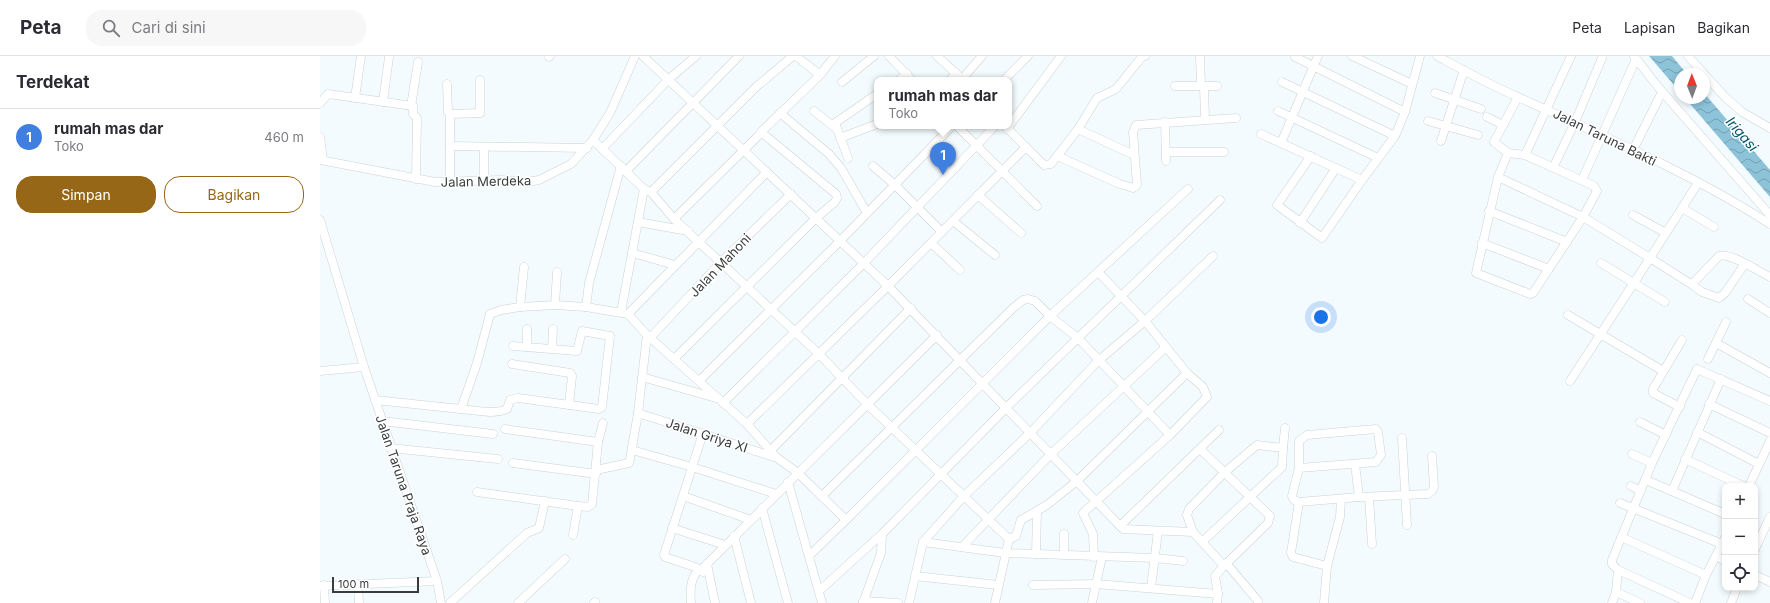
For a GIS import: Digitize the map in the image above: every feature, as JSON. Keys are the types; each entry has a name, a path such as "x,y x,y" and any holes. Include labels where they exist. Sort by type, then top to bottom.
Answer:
{"street":[{"path":"355,98 361,56"},
{"name":"Jalan Merdeka","path":"321,160 436,182 484,180 527,182 539,180 571,164 593,140 610,113 634,56"},
{"path":"643,56 694,102 937,334 1123,529 1193,532"},
{"path":"602,149 669,79 696,56"},
{"path":"586,307 589,283 623,168 694,102 739,56"},
{"path":"624,313 632,253 638,222 648,191 756,87 792,56"},
{"path":"796,56 820,75"},
{"path":"674,359 746,286 816,218 835,202 837,198 836,194 761,132 820,75 835,56"},
{"path":"842,82 874,56"},
{"path":"889,56 910,77"},
{"path":"937,56 960,77 980,57"},
{"path":"1007,77 1028,56"},
{"path":"1012,119 1061,56"},
{"path":"1008,129 1044,164 1051,164 1078,129 1097,98 1116,89 1141,58 1145,56"},
{"path":"1200,56 1205,120"},
{"path":"1281,143 1318,56"},
{"path":"1352,56 1412,84"},
{"path":"1311,156 1277,205 1322,238 1362,180 1395,136 1405,112 1420,56"},
{"path":"1525,155 1571,56"},
{"path":"1688,56 1724,96 1742,112 1770,128"},
{"path":"383,102 389,57"},
{"name":"Jalan Taruna Bakti","path":"1442,57 1464,70 1518,97 1575,122 1698,183 1742,206 1770,224"},
{"path":"1295,58 1405,112"},
{"path":"1553,168 1575,122 1602,58"},
{"path":"1582,180 1635,58 1662,92 1770,215"},
{"path":"416,179 417,118 412,114 413,106 411,106 418,62"},
{"path":"1441,141 1464,70"},
{"path":"450,114 480,113 480,80"},
{"path":"1282,82 1395,136"},
{"path":"447,84 448,112 450,114 450,182"},
{"path":"1175,86 1216,86"},
{"path":"1633,150 1662,92"},
{"path":"1435,93 1481,109"},
{"path":"320,103 328,94 411,106"},
{"path":"848,158 835,122 874,96"},
{"path":"1508,153 1498,177 1476,273 1530,294 1536,291 1583,217 1597,191 1594,186 1582,180 1525,155 1508,153 1494,142 1518,97"},
{"path":"814,111 837,130"},
{"path":"1278,111 1378,158"},
{"path":"780,113 829,154 837,163 867,213"},
{"path":"1057,156 1120,184 1133,188 1137,185 1134,155 1134,127 1139,124 1236,118"},
{"path":"1487,118 1503,125"},
{"path":"1428,121 1478,135"},
{"path":"1165,122 1166,156 1224,152"},
{"path":"840,138 874,125"},
{"path":"699,381 840,241 949,129"},
{"path":"960,129 1037,206"},
{"path":"721,401 796,332 992,129"},
{"path":"1078,129 1134,155"},
{"path":"1261,134 1362,180"},
{"path":"320,136 321,160"},
{"path":"674,219 743,149 757,137"},
{"path":"593,140 648,191 674,219 819,354 867,404 1009,539"},
{"path":"450,146 586,148"},
{"path":"484,147 484,180"},
{"path":"747,424 888,286 1026,147"},
{"path":"873,166 895,184 942,232"},
{"path":"1300,223 1336,168"},
{"path":"624,313 675,265 767,172"},
{"path":"1498,177 1583,217 1702,292 1719,298 1725,293 1744,265"},
{"path":"1570,381 1698,183"},
{"path":"809,556 1050,316 1188,189"},
{"name":"Jalan Mahoni","path":"648,336 791,194"},
{"path":"978,195 1020,233"},
{"path":"819,591 882,534 1007,407 1220,200"},
{"path":"1682,208 1714,227"},
{"path":"1489,211 1567,242"},
{"path":"1633,215 1666,233"},
{"name":"Jalan Taruna Praja Raya","path":"320,220 390,448 437,581 441,603"},
{"path":"953,221 995,255"},
{"path":"638,222 688,231"},
{"path":"931,243 960,270"},
{"path":"1482,243 1549,269"},
{"path":"632,253 675,265"},
{"path":"1694,286 1694,282 1720,256 1727,255 1733,256 1744,265 1770,277"},
{"path":"909,603 923,542 964,496 1031,432 1098,361 1145,321 1213,256"},
{"path":"1601,263 1665,302"},
{"path":"520,307 524,267"},
{"path":"555,306 557,272"},
{"path":"1092,603 1096,584 1098,557 1093,534 1083,513 1170,435 1207,397 1203,386 1187,372 1145,321 1098,272"},
{"path":"822,496 960,359 1023,300 1028,299 1035,301 1050,316 1078,338 1098,361 1170,435"},
{"path":"1748,299 1770,313"},
{"path":"461,409 473,376 490,314 501,310 520,307 555,306 586,307 624,313 747,424 773,454 798,472 846,520"},
{"path":"773,454 842,378 910,308"},
{"path":"1568,315 1601,333 1663,371"},
{"path":"1708,359 1726,322"},
{"path":"527,329 527,347"},
{"path":"552,349 553,329"},
{"path":"375,400 489,412 508,409 510,400 518,398 599,409 602,407 610,337 582,331 578,351 513,346"},
{"path":"692,603 692,580 725,545 937,334"},
{"path":"513,463 596,472 626,464 632,450 648,336"},
{"path":"1680,408 1653,393 1663,371 1682,340"},
{"path":"1716,343 1770,373"},
{"path":"962,547 1051,454 1166,346"},
{"path":"512,364 571,374 569,405"},
{"path":"320,370 364,367"},
{"path":"1690,603 1618,570 1612,564 1612,560 1621,537 1634,510 1652,463 1680,408 1697,368 1770,401"},
{"path":"1009,539 1016,536 1021,520 1026,516 1038,512 1077,481 1187,372"},
{"path":"642,377 721,401"},
{"path":"1672,491 1721,379"},
{"path":"1709,404 1770,434"},
{"name":"Jalan Griya XI","path":"638,413 773,454"},
{"path":"382,421 493,434"},
{"path":"1640,422 1666,435"},
{"path":"477,492 588,507 592,504 598,442 603,424"},
{"path":"1202,542 1282,466 1285,428"},
{"path":"505,429 598,442"},
{"path":"1299,468 1376,462 1382,455 1378,432 1376,429 1307,435 1302,437 1299,441 1299,468 1292,496 1294,500 1299,502 1359,497 1428,494 1434,487 1432,456"},
{"path":"1120,526 1219,430"},
{"path":"1697,432 1760,464"},
{"path":"703,433 664,556 703,568"},
{"path":"1402,438 1407,495 1407,525"},
{"path":"1750,483 1770,441"},
{"path":"1258,601 1225,564 1193,532 1187,515 1189,509 1224,472 1257,445 1283,448"},
{"path":"390,448 498,459"},
{"path":"1200,449 1270,516 1268,523 1225,564 1215,576 1218,594 1217,603"},
{"path":"632,450 692,467 776,494"},
{"path":"1632,454 1652,463"},
{"path":"1685,460 1736,483"},
{"path":"1355,464 1359,497"},
{"path":"1646,480 1722,513"},
{"path":"788,482 822,603"},
{"path":"1631,486 1641,491"},
{"path":"683,496 751,520"},
{"path":"1369,497 1372,544"},
{"path":"1324,603 1326,566 1340,517 1341,499"},
{"path":"450,603 527,533 539,528 545,501"},
{"path":"1299,502 1291,553 1293,557 1326,566"},
{"path":"1620,503 1634,510 1722,540"},
{"path":"573,535 578,506"},
{"path":"762,508 788,603"},
{"path":"1036,554 1038,512"},
{"path":"1758,543 1770,517"},
{"path":"672,528 725,545"},
{"path":"1151,588 1158,531"},
{"path":"882,534 881,553 863,602 898,603"},
{"path":"1064,534 1064,555"},
{"path":"734,536 752,603"},
{"path":"1621,537 1706,575"},
{"path":"995,603 1009,539"},
{"path":"923,542 1005,553 1155,558 1183,561"},
{"path":"1695,603 1706,575 1722,545"},
{"path":"1716,556 1722,559"},
{"path":"518,603 565,559"},
{"path":"696,603 694,587 703,568"},
{"path":"703,568 715,603"},
{"path":"1612,603 1616,592 1618,570"},
{"path":"915,576 998,586"},
{"path":"1758,576 1770,582"},
{"path":"325,603 322,585 437,581"},
{"path":"358,584 359,603"},
{"path":"1033,585 1096,584 1218,594"},
{"path":"1731,603 1736,591"},
{"path":"1616,592 1640,603"}],"water":[{"path":"1649,56 1672,56 1682,68 1674,68 1674,85"},
{"path":"1710,100 1770,170 1770,197 1690,104 1710,104"}],"place":[{"name":"rumah mas dar","path":"943,175"}],"water label":[{"name":"Irigasi","path":"1742,134"}]}
